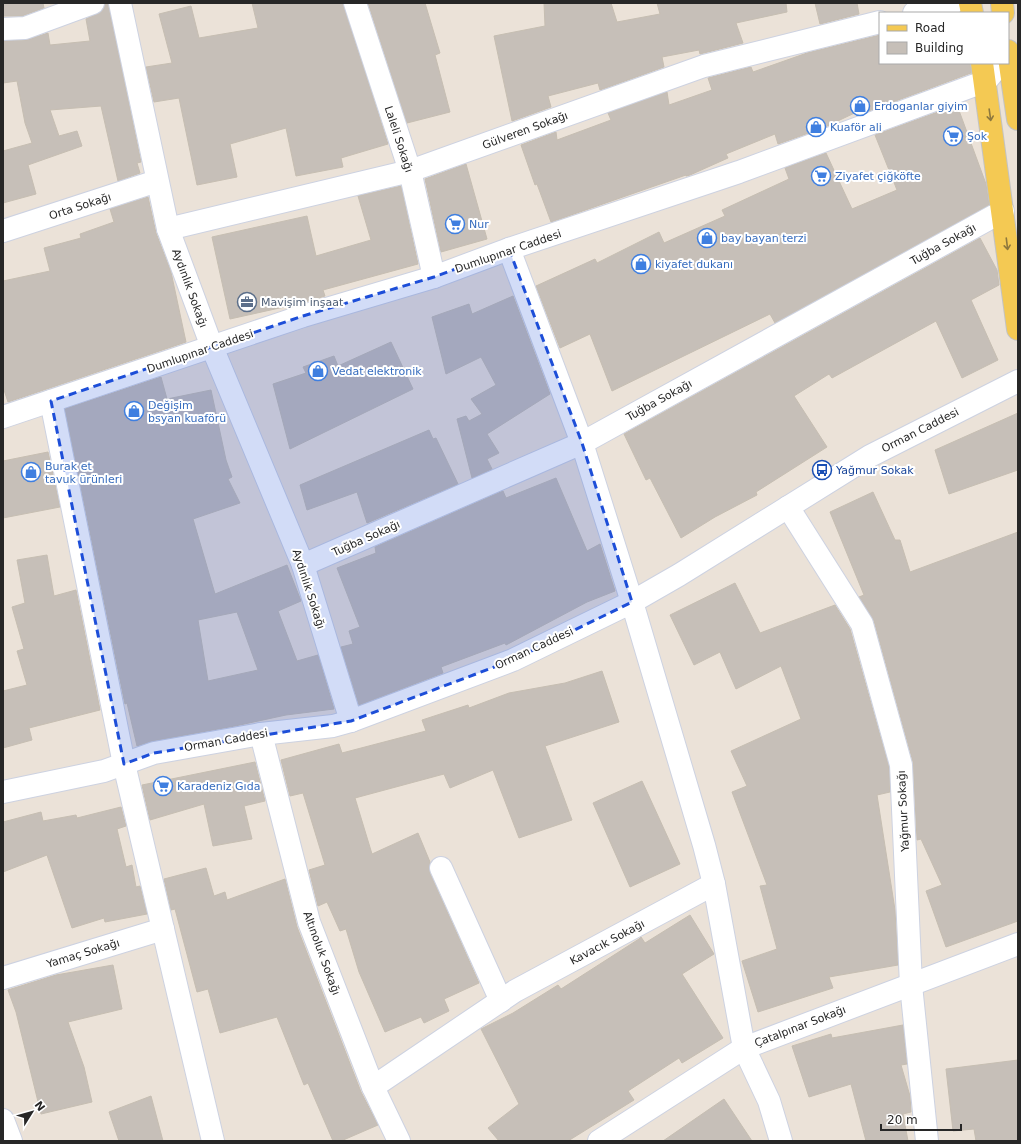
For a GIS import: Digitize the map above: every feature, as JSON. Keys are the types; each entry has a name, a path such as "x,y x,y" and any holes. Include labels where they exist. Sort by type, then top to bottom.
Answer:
{"main road":[{"path":"1009,62 1016,83 1018,119"},
{"path":"984,72 1018,329"}],"street":[{"path":"3,29 25,28 93,3"},
{"name":"Aydınlık Sokağı","path":"120,3 168,229 212,347 303,565 351,721"},
{"name":"Laleli Sokağı","path":"355,3 410,171 434,277"},
{"path":"918,12 953,3"},
{"name":"Gülveren Sokağı","path":"168,229 410,171 704,66 879,22"},
{"name":"Dumlupınar Caddesi","path":"3,417 303,316 434,277 509,249 739,172 984,72 996,64"},
{"name":"Orta Sokağı","path":"3,232 157,181"},
{"name":"Tuğba Sokağı","path":"303,565 582,443 1003,211"},
{"path":"509,249 582,443 632,602 704,845 714,884 744,1048 769,1101 781,1141"},
{"name":"Orman Caddesi","path":"3,792 104,771 154,753 261,734 333,726 351,721 513,660 632,602 679,575 870,456 1018,382"},
{"path":"51,401 124,764 213,1141"},
{"name":"Yağmur Sokağı","path":"788,507 862,624 901,765 911,985 927,1141"},
{"name":"Altınoluk Sokağı","path":"261,734 309,922 373,1088 399,1141"},
{"path":"441,868 500,1001"},
{"name":"Kavacık Sokağı","path":"373,1088 515,991 714,884"},
{"name":"Yamaç Sokağı","path":"3,978 163,929"},
{"name":"Çatalpınar Sokağı","path":"599,1141 744,1048 1018,944"},
{"path":"3,1120 11,1141"}],"highlighted area":[{"path":"509,249 582,443 632,602 513,660 351,721 154,753 124,764 51,401 303,316 434,277"}],"building":[{"path":"3,3 43,3 44,8 22,16 3,16"},
{"path":"105,3 108,3 141,162 137,163 140,173 118,181 101,106 50,110 59,136 77,131 82,146 28,165 36,194 3,203 3,151 32,143 25,123 17,81 3,83 3,41 26,40 48,33 50,45 90,41 86,19 102,11"},
{"path":"252,3 343,3 388,144 341,158 343,167 296,176 286,128 230,144 237,177 197,185 179,98 154,102 146,67 172,63 159,14 191,6 199,38 258,28"},
{"path":"368,3 425,3 440,53 435,55 450,112 407,123"},
{"path":"544,3 611,3 617,22 660,14 657,3 786,3 787,12 736,23 743,43 700,54 699,50 662,57 664,67 600,90 598,83 548,96 551,107 512,121 494,36 545,26"},
{"path":"815,3 857,3 859,14 820,24"},
{"path":"879,35 879,64 970,64 971,73 866,112 865,108 823,128 778,144 775,134 726,154 728,158 690,175 686,175 551,222 537,184 535,185 521,145 556,132 557,140 611,120 608,113 667,92 669,105 712,90 708,78 751,67 753,72 807,53"},
{"path":"957,105 986,184 989,205 775,323 770,314 612,391 590,334 560,348 536,286 595,259 597,263 659,232 664,243 725,216 722,210 789,179 785,168 826,153 852,209 897,190 875,135"},
{"path":"466,164 487,239 441,252 425,179"},
{"path":"401,186 418,264 323,290 325,296 302,303 230,319 212,237 307,216 316,256 371,240 358,196"},
{"path":"148,197 156,233 171,272 186,342 8,402 3,387 3,281 50,271 44,248 81,238 80,234 114,222 110,209"},
{"path":"980,238 997,270 999,285 971,300 998,360 962,378 936,321 832,378 829,374 794,396 827,447 756,492 757,495 715,517 681,538 650,478 646,480 624,434"},
{"path":"513,296 550,394 487,434 499,453 487,459 492,469 472,478 457,419 466,416 469,421 482,414 471,399 496,385 481,357 446,374 432,317 469,304 472,314"},
{"path":"391,342 413,389 290,449 273,384 306,373 303,367 334,356 338,366"},
{"path":"161,377 167,399 211,390 226,460 232,477 228,479 240,503 193,519 215,594 287,565 301,601 278,611 297,661 318,655 334,709 286,715 152,741 137,746 127,703 125,704 65,409","holes":["237,612 258,670 208,681 198,620"]},
{"path":"1018,413 1018,470 949,494 935,450"},
{"path":"429,430 433,439 436,438 458,484 367,523 357,492 307,510 300,485"},
{"path":"48,452 60,507 3,518 3,461"},
{"path":"556,478 587,551 600,544 615,591 587,602 506,645 505,643 441,667 443,673 359,705 341,647 353,644 349,631 360,627 337,568 376,553 375,547 503,491 506,498"},
{"path":"873,492 895,540 900,540 910,572 1018,532 1018,921 946,947 926,891 942,885 921,839 917,840 913,762 874,621 859,597 864,595 830,512"},
{"path":"47,555 54,596 76,590 100,710 29,728 32,740 3,748 3,691 27,685 17,651 24,649 12,607 25,603 17,560"},
{"path":"735,583 760,633 835,605 850,629 889,767 890,792 877,795 895,910 898,965 829,977 833,988 758,1012 742,961 777,949 760,886 767,885 732,792 747,786 731,751 801,719 781,666 736,689 720,652 694,665 670,615"},
{"path":"602,671 619,722 545,746 572,820 519,838 493,770 450,788 444,774 355,798 372,854 418,833 430,862 430,873 479,983 444,999 449,1011 424,1023 421,1017 385,1032 359,972 346,929 340,931 327,902 318,906 309,870 325,865 303,793 290,796 281,760 339,744 342,753 426,731 422,720 468,705 469,708 509,693 565,683"},
{"path":"255,762 265,801 244,806 252,839 213,846 204,804 150,820 142,785"},
{"path":"642,781 680,864 630,887 593,803"},
{"path":"121,807 126,826 117,829 126,867 132,865 136,887 140,886 147,914 105,922 104,918 72,928 47,855 3,872 3,822 41,812 43,821 76,815 77,818"},
{"path":"206,868 214,896 225,892 227,900 285,879 297,927 361,1092 378,1125 341,1141 333,1141 308,1083 304,1085 277,1017 220,1033 208,989 197,992 175,909 171,910 164,879"},
{"path":"690,915 714,954 682,974 723,1038 682,1063 679,1058 628,1091 634,1100 568,1141 499,1141 488,1128 519,1104 481,1029 513,1013 558,985 561,989 641,937 645,943"},
{"path":"113,965 122,1009 68,1022 84,1067 92,1102 41,1114 16,1012 8,990 56,975"},
{"path":"903,1025 907,1064 901,1065 910,1096 911,1112 903,1114 908,1141 866,1141 851,1084 809,1097 792,1046 831,1034 832,1038"},
{"path":"1018,1060 1018,1141 976,1141 974,1129 953,1131 946,1069"},
{"path":"151,1096 163,1141 119,1141 109,1112"},
{"path":"724,1099 752,1141 663,1141"}],"place":[{"name":"Erdoganlar giyim","path":"860,106"},
{"name":"Kuaför ali","path":"816,127"},
{"name":"Şok","path":"953,136"},
{"name":"Ziyafet çiğköfte","path":"821,176"},
{"name":"Nur","path":"455,224"},
{"name":"bay bayan terzi","path":"707,238"},
{"name":"kiyafet dukanı","path":"641,264"},
{"name":"Mavişim inşaat","path":"247,302"},
{"name":"Vedat elektronik","path":"318,371"},
{"name":"Değişim bsyan kuaförü","path":"134,411"},
{"name":"Yağmur Sokak","path":"822,470"},
{"name":"Burak et tavuk ürünleri","path":"31,472"},
{"name":"Karadeniz Gıda","path":"163,786"}]}
